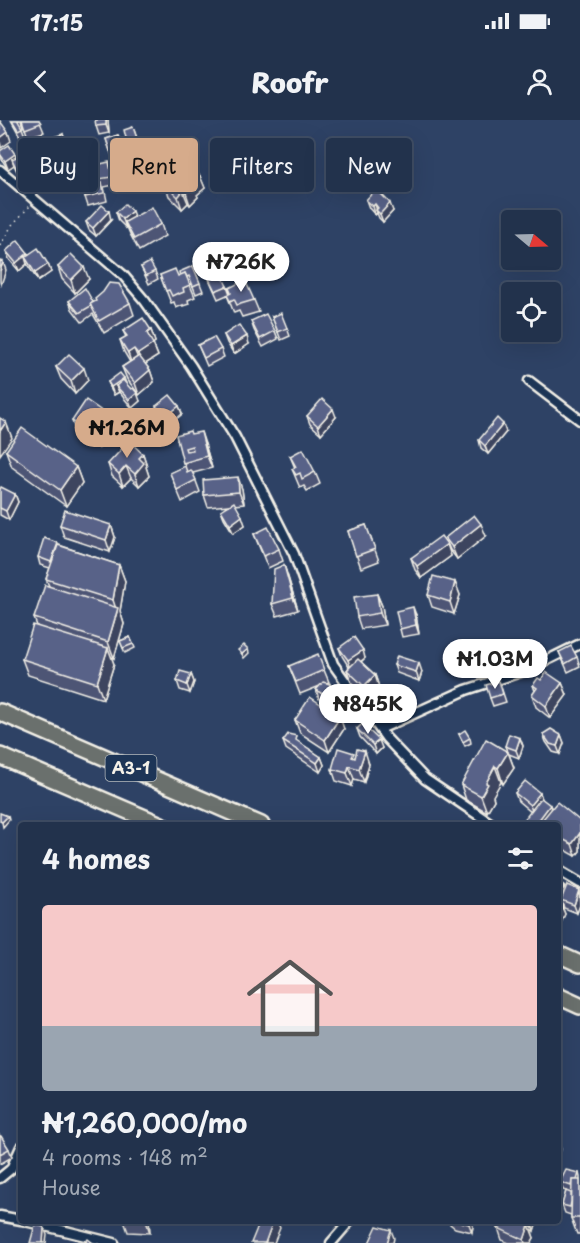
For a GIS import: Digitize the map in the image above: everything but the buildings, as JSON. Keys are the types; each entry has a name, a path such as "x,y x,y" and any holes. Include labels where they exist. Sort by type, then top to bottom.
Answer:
{"highway":[{"name":"A3-1","path":"0,712 254,822"},
{"name":"A3-1","path":"0,756 153,822"},
{"path":"561,955 580,964"},
{"path":"561,997 580,1006"}],"street":[{"path":"0,170 123,275 145,301 191,366 235,437 294,554 333,664 386,738 425,779 490,822"},
{"path":"529,381 580,420"},
{"path":"380,729 466,690 527,670 580,644"},
{"path":"561,872 580,883"},
{"path":"0,1178 11,1169 18,1154"},
{"path":"0,1216 18,1219"},
{"path":"39,1224 114,1243"},
{"path":"331,1243 347,1224"}],"path":[{"path":"0,246 12,225 34,201"}]}
